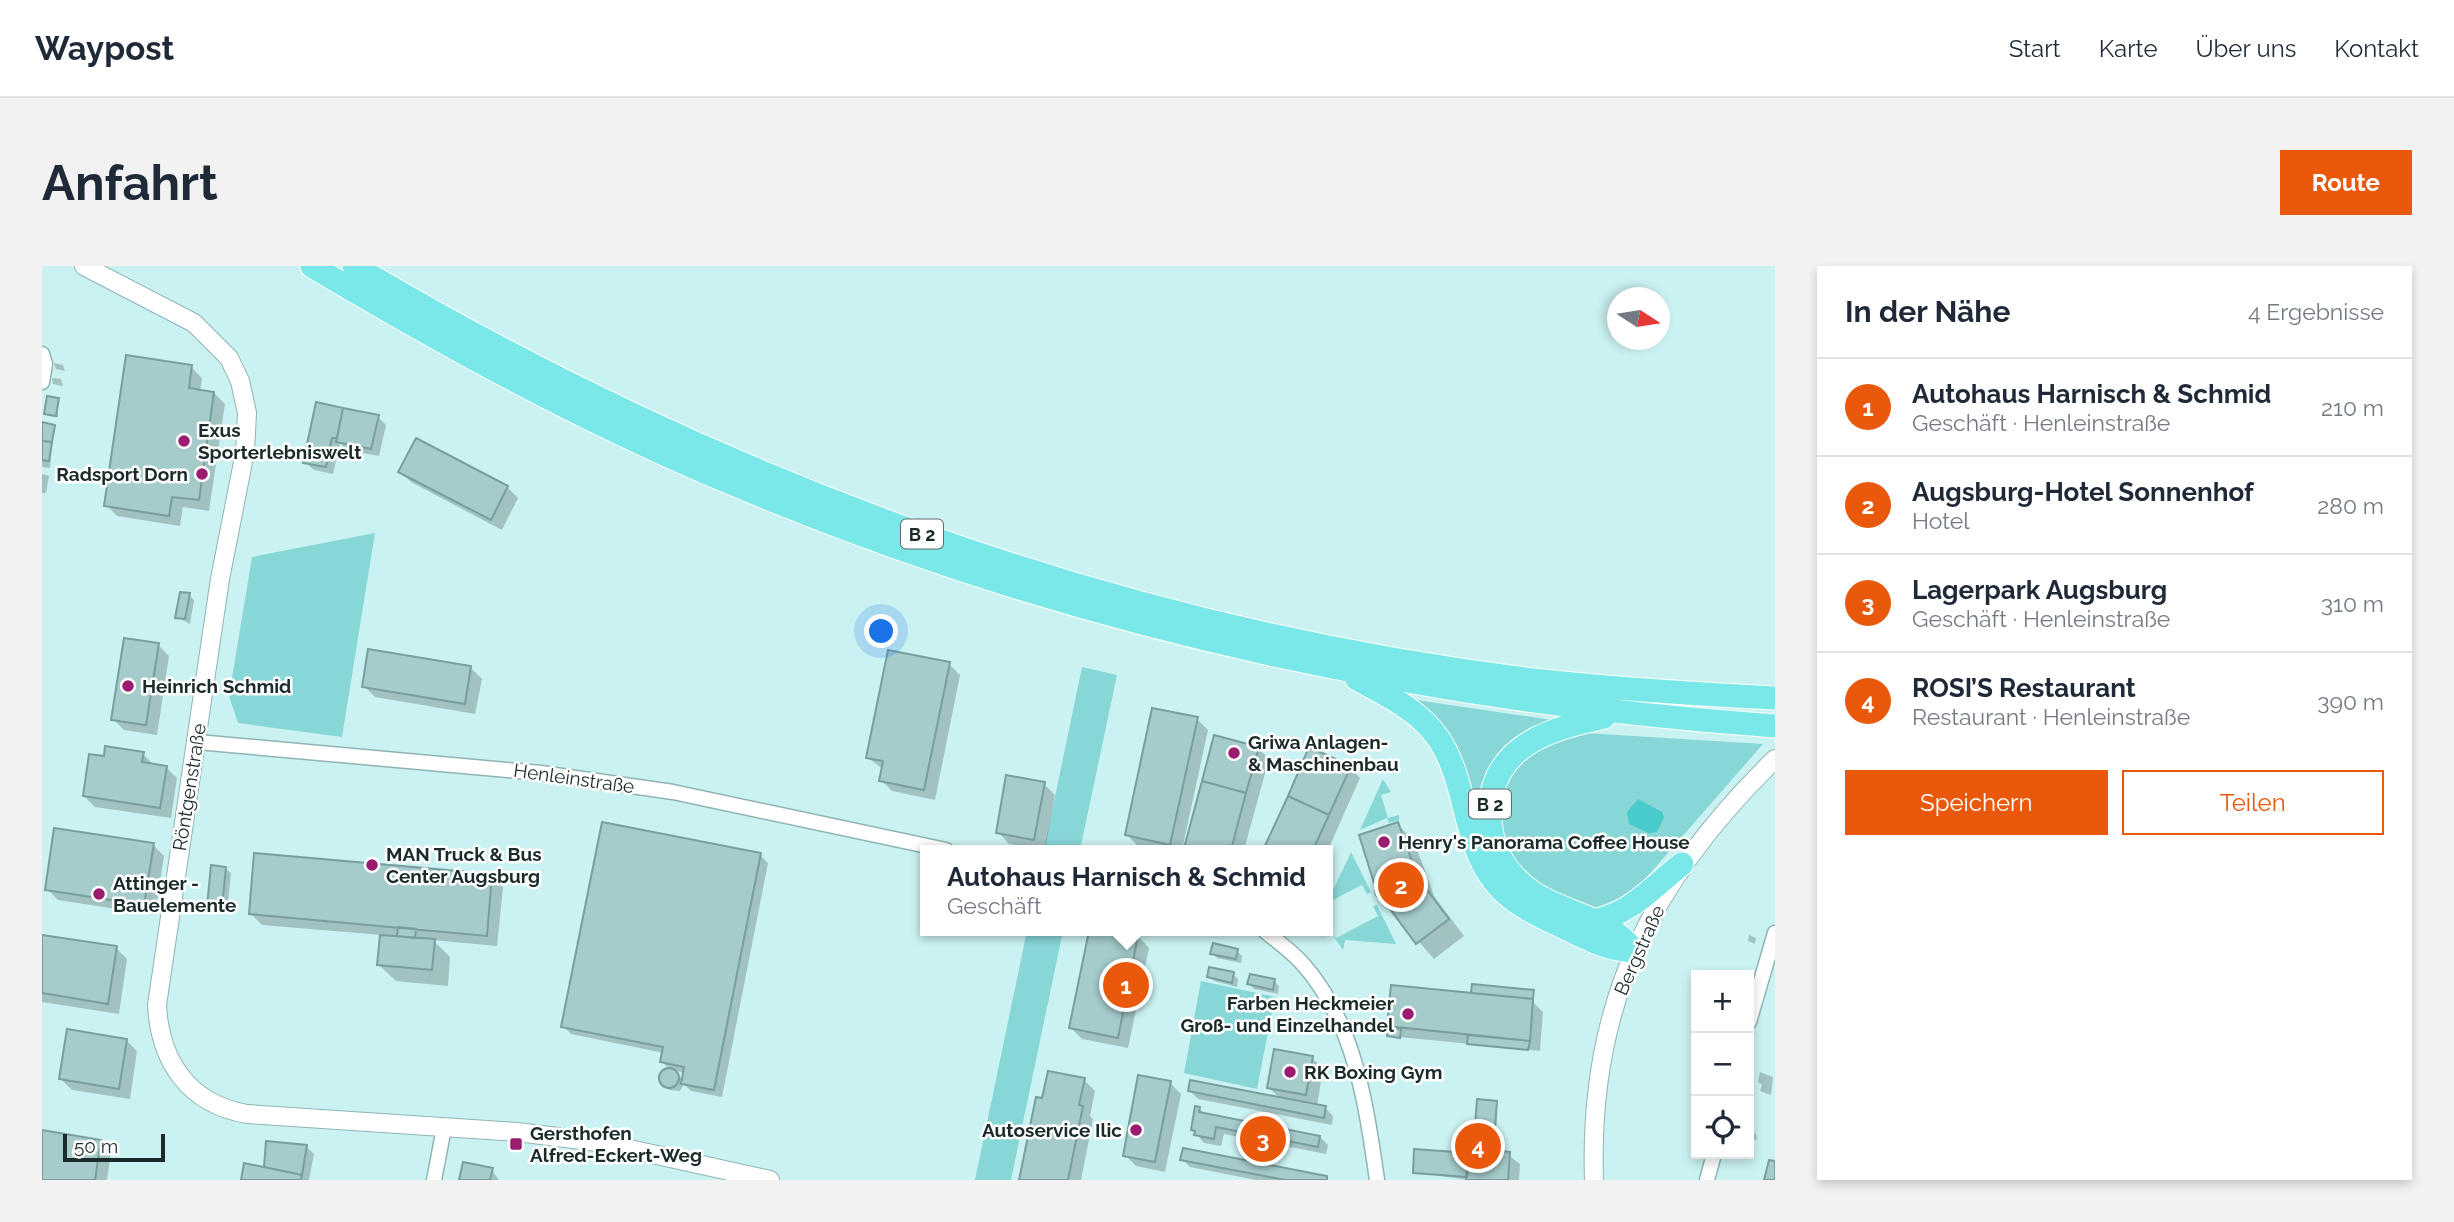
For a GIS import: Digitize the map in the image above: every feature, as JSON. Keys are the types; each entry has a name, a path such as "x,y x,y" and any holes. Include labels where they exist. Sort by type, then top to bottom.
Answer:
{"highway":[{"name":"B 2","path":"312,266 462,354 632,439 786,506 912,553 1037,594 1223,645 1342,671 1618,714 1775,726"},
{"name":"B 2","path":"354,266 544,372 641,421 837,503 1037,571 1229,623 1416,662 1533,680 1775,698"},
{"name":"B 2","path":"1342,671 1414,713 1438,737 1457,777 1480,856 1493,880 1511,899 1536,915 1606,947 1634,951"},
{"name":"B 2","path":"1618,714 1551,731 1526,744 1502,768 1489,807 1490,830 1495,848 1521,884 1546,902 1614,930 1634,951"},
{"path":"1591,921 1616,915 1634,906 1682,863"}],"street":[{"name":"Röntgenstraße","path":"84,266 194,323 229,358 240,382 247,413 244,452 220,579 157,1005 160,1034 170,1063 191,1090 226,1111 598,1142 770,1180"},
{"path":"42,382 43,355"},
{"name":"Henleinstraße","path":"197,742 414,764 489,767 634,786 922,845"},
{"name":"Bergstraße","path":"1594,1180 1596,1088 1616,998 1634,951 1682,863 1727,806 1775,759"},
{"path":"1754,1005 1775,933"},
{"path":"1271,936 1302,962 1335,1009 1352,1048 1377,1180"},
{"path":"434,1180 444,1128"},
{"path":"1707,1180 1713,1159"}],"shaded area":[{"path":"375,533 342,737 238,723 229,696 252,557"},
{"path":"1082,667 1117,675 1081,845 1045,845"},
{"path":"1409,699 1559,721 1487,790 1513,893"},
{"path":"1585,733 1763,744 1632,894 1599,912 1553,895 1529,882 1516,868 1507,851 1500,814 1508,779 1519,763 1544,744"},
{"path":"1383,779 1391,792 1381,795 1388,818 1399,815 1399,820 1389,823 1387,818 1360,830"},
{"path":"1638,799 1662,812 1664,817 1657,832 1649,833 1629,824 1627,812"},
{"path":"1351,852 1371,892 1367,894 1362,885 1333,900 1333,890"},
{"path":"1377,905 1396,944 1345,940 1343,950 1333,935 1336,938 1378,916 1373,906"},
{"path":"1026,936 1062,936 1011,1180 975,1180"},
{"path":"1201,981 1275,997 1257,1089 1184,1073"}],"building":[{"path":"126,355 192,365 189,388 214,392 199,500 172,497 169,516 104,506"},
{"path":"47,396 59,398 56,416 44,414"},
{"path":"316,402 343,408 337,438 332,438 326,467 303,463"},
{"path":"343,408 379,415 371,449 336,442"},
{"path":"42,422 55,425 52,442 42,441"},
{"path":"416,438 508,486 491,520 398,472"},
{"path":"42,441 52,442 49,461 42,460"},
{"path":"180,592 190,593 185,619 175,618"},
{"path":"124,638 159,643 146,725 111,720"},
{"path":"368,649 471,666 465,704 362,687"},
{"path":"888,650 950,662 924,790 879,781 883,761 866,758"},
{"path":"1152,708 1198,717 1170,845 1125,835"},
{"path":"1214,735 1259,747 1246,793 1202,781"},
{"path":"105,746 144,752 142,762 167,766 160,808 83,796 89,754 104,756"},
{"path":"1309,747 1351,766 1329,815 1288,796"},
{"path":"1006,775 1045,782 1034,840 996,833"},
{"path":"1202,781 1246,793 1232,845 1185,845"},
{"path":"1288,796 1329,815 1315,845 1265,845"},
{"path":"602,822 761,853 714,1090 681,1084 684,1067 660,1062 663,1047 561,1027"},
{"path":"1398,822 1418,878 1449,919 1416,944 1385,902 1384,895 1379,898 1376,895 1375,891 1380,888 1374,883 1359,835"},
{"path":"54,828 154,843 144,905 45,890"},
{"path":"254,853 492,874 487,936 249,914"},
{"path":"211,865 226,867 222,908 207,907"},
{"path":"398,927 416,929 415,938 397,936"},
{"path":"42,935 117,946 108,1004 42,993"},
{"path":"380,935 435,939 432,970 377,965"},
{"path":"1088,936 1138,936 1118,1038 1069,1028"},
{"path":"1213,943 1238,949 1236,959 1210,954"},
{"path":"1209,967 1234,972 1232,983 1207,977"},
{"path":"1250,974 1275,979 1273,990 1247,984"},
{"path":"1472,984 1534,990 1533,999 1471,993"},
{"path":"1391,985 1533,999 1530,1041 1387,1026"},
{"path":"1388,1027 1401,1029 1400,1038 1387,1036"},
{"path":"67,1029 127,1039 119,1089 59,1079"},
{"path":"1468,1035 1530,1041 1528,1050 1467,1044"},
{"name":"RK Boxing Gym","path":"1274,1049 1313,1056 1306,1095 1267,1088"},
{"path":"669,1068 676,1071 679,1078 676,1085 669,1088 662,1085 659,1078 662,1071"},
{"path":"1048,1071 1085,1078 1079,1105 1083,1106 1068,1180 1019,1180 1036,1097 1042,1098"},
{"path":"1138,1075 1171,1081 1155,1162 1123,1156"},
{"path":"1190,1080 1326,1106 1324,1118 1188,1091"},
{"path":"1477,1099 1497,1101 1494,1141 1474,1140"},
{"path":"1195,1106 1200,1107 1199,1112 1320,1136 1318,1147 1216,1127 1214,1139 1194,1135 1195,1131 1191,1130"},
{"path":"42,1130 101,1140 95,1180 42,1180"},
{"path":"1470,1138 1491,1140 1490,1150 1510,1152 1508,1180 1466,1180"},
{"path":"266,1141 307,1145 302,1175 264,1167"},
{"path":"1183,1148 1327,1176 1327,1180 1285,1180 1180,1160"},
{"path":"1414,1149 1469,1153 1467,1177 1413,1173"},
{"path":"1769,1160 1775,1161 1775,1180 1764,1180"},
{"path":"463,1162 493,1168 490,1180 459,1180"},
{"path":"244,1163 302,1175 301,1180 241,1180"}],"place":[{"name":"Exus Sporterlebniswelt","path":"184,441"},
{"name":"Radsport Dorn","path":"202,474"},
{"name":"Heinrich Schmid","path":"128,686"},
{"name":"Griwa Anlagen- & Maschinenbau","path":"1234,753"},
{"name":"Henry's Panorama Coffee House","path":"1384,842"},
{"name":"MAN Truck & Bus Center Augsburg","path":"372,865"},
{"name":"Augsburg-Hotel Sonnenhof","path":"1401,885"},
{"name":"Attinger - Bauelemente","path":"99,894"},
{"name":"Autohaus Harnisch & Schmid","path":"1126,985"},
{"name":"Farben Heckmeier Groß- und Einzelhandel","path":"1408,1014"},
{"name":"RK Boxing Gym","path":"1290,1072"},
{"name":"Autoservice Ilic","path":"1136,1130"},
{"name":"Lagerpark Augsburg","path":"1263,1139"},
{"name":"Gersthofen Alfred-Eckert-Weg","path":"516,1144"},
{"name":"ROSI’S Restaurant","path":"1478,1146"}]}
